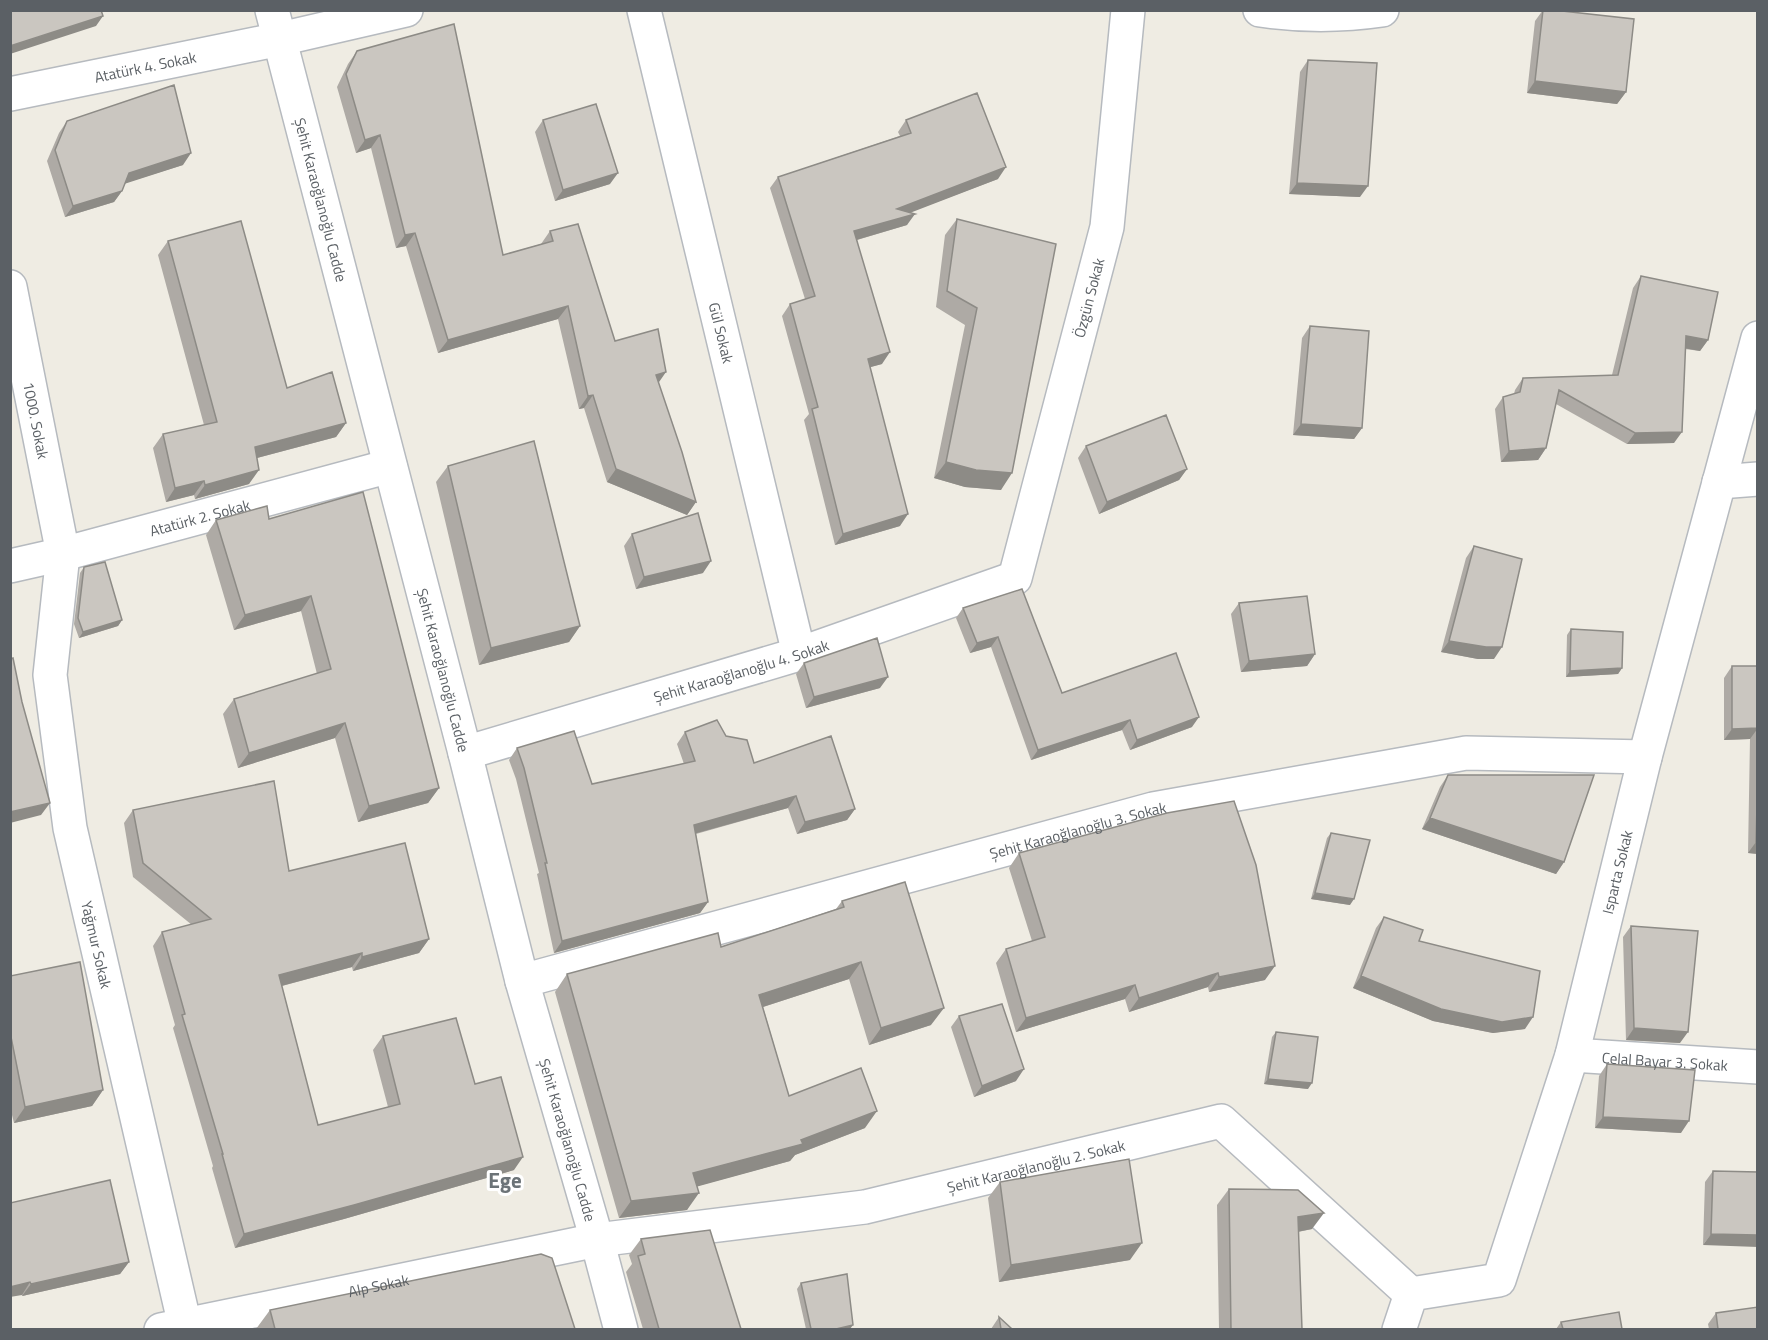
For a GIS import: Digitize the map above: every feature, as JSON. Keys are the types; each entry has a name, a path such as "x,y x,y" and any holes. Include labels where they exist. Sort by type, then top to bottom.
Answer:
{"street":[{"name":"Atatürk 4. Sokak","path":"10,94 276,25 406,10"},
{"name":"Gül Sokak","path":"644,10 799,654"},
{"name":"Özgün Sokak","path":"1015,578 1107,227 1128,10"},
{"path":"1260,10 1286,14 1340,15 1382,10"},
{"name":"Şehit Karaoğlanoğlu Cadde","path":"276,25 522,981 621,1329"},
{"name":"1000. Sokak","path":"10,287 63,554"},
{"name":"Isparta Sokak","path":"1411,1294 1499,1280 1572,1055 1645,757 1758,338"},
{"name":"Atatürk 2. Sokak","path":"10,566 63,554 390,466"},
{"path":"1719,482 1758,478"},
{"name":"Yağmur Sokak","path":"63,554 50,675 70,828 177,1328"},
{"name":"Şehit Karaoğlanoğlu 4. Sokak","path":"465,753 799,654 1015,578"},
{"name":"Şehit Karaoğlanoğlu 3. Sokak","path":"522,981 1153,809 1466,753 1645,757"},
{"name":"Celal Bayar 3. Sokak","path":"1572,1055 1758,1067"},
{"name":"Şehit Karaoğlanoğlu 2. Sokak","path":"597,1240 865,1207 1221,1121 1411,1294"},
{"name":"Alp Sokak","path":"177,1328 597,1240"},
{"path":"1399,1329 1411,1294"}],"building":[{"path":"10,10 101,10 103,16 10,46"},
{"path":"1543,10 1634,19 1626,92 1535,81"},
{"path":"454,24 503,255 553,241 550,231 578,224 615,341 658,329 666,372 656,375 696,502 616,469 593,395 588,396 568,306 448,340 415,233 405,235 380,135 365,140 346,74 357,51"},
{"path":"1308,60 1377,63 1368,186 1297,183"},
{"path":"174,85 191,153 129,173 122,191 73,206 55,150 67,121"},
{"path":"977,93 1006,167 897,209 915,214 854,231 890,352 868,359 908,514 843,534 812,409 818,407 790,304 815,296 778,177 911,133 906,120"},
{"path":"596,104 618,173 563,190 543,120"},
{"path":"957,219 1056,244 1012,473 976,470 946,462 977,308 947,291"},
{"path":"241,221 287,388 332,372 346,423 255,447 259,470 205,485 204,481 175,488 163,434 217,422 168,241"},
{"path":"1641,276 1718,292 1708,340 1686,336 1682,432 1635,433 1559,390 1546,448 1509,451 1503,397 1520,392 1523,378 1618,375"},
{"path":"1310,326 1369,331 1362,428 1301,424"},
{"path":"1166,415 1187,469 1107,502 1086,446"},
{"path":"534,441 580,626 491,648 448,466"},
{"path":"363,492 439,788 369,806 345,723 249,753 234,699 331,669 311,596 245,615 216,520 267,506 269,519"},
{"path":"698,513 711,561 644,577 632,534"},
{"path":"1474,546 1522,559 1502,647 1449,641"},
{"path":"105,562 122,620 83,632 78,618 84,567"},
{"path":"1022,589 1062,693 1176,653 1199,717 1137,740 1130,720 1038,750 998,637 977,643 963,608"},
{"path":"1307,596 1315,654 1249,661 1239,603"},
{"path":"1571,629 1623,632 1622,668 1570,671"},
{"path":"877,638 888,677 814,697 804,663"},
{"path":"13,658 22,702 50,803 10,812 10,659"},
{"path":"1732,666 1758,666 1758,728 1732,729"},
{"path":"717,720 726,736 747,740 754,763 831,736 855,809 805,822 796,796 694,825 708,902 562,941 545,863 547,863 517,748 574,731 592,784 695,761 685,732"},
{"path":"1758,769 1758,842 1756,842"},
{"path":"1448,775 1594,775 1564,862 1430,818"},
{"path":"274,781 289,871 405,843 429,939 362,957 362,953 279,975 318,1125 400,1104 383,1036 456,1018 475,1084 501,1077 523,1157 244,1234 182,1015 185,1014 162,932 211,919 143,863 133,810"},
{"path":"1234,801 1256,865 1275,966 1219,977 1218,973 1139,998 1135,985 1026,1018 1006,949 1045,937 1019,853 1167,813"},
{"path":"1331,833 1370,840 1354,899 1315,893"},
{"path":"905,882 944,1008 881,1028 861,962 759,995 789,1096 861,1068 877,1111 801,1140 803,1144 693,1173 699,1193 631,1201 567,974 718,933 721,947 844,907 842,901"},
{"path":"1384,917 1423,930 1419,941 1540,971 1533,1017 1502,1022 1441,1009 1361,976"},
{"path":"1631,926 1698,931 1688,1032 1634,1028"},
{"path":"80,962 103,1090 25,1107 10,1032 10,976"},
{"path":"1002,1004 1024,1069 982,1086 959,1016"},
{"path":"1276,1032 1318,1037 1312,1083 1268,1079"},
{"path":"1607,1064 1695,1070 1689,1121 1603,1117"},
{"path":"1129,1159 1142,1243 1011,1265 1000,1182"},
{"path":"1713,1171 1758,1172 1758,1235 1711,1234"},
{"path":"110,1180 129,1262 10,1287 10,1203"},
{"path":"1229,1189 1298,1190 1324,1213 1298,1217 1302,1329 1231,1329"},
{"path":"710,1230 741,1329 659,1329 638,1256 645,1254 641,1239"},
{"path":"541,1254 552,1258 575,1329 275,1329 270,1310"},
{"path":"847,1274 853,1325 836,1329 811,1329 801,1283"},
{"path":"1758,1307 1758,1329 1718,1329 1716,1313"},
{"path":"1619,1312 1622,1329 1563,1329 1561,1322"},
{"path":"999,1317 1012,1329 1001,1329"}],"district":[{"name":"Ege","path":"505,1180"}]}
